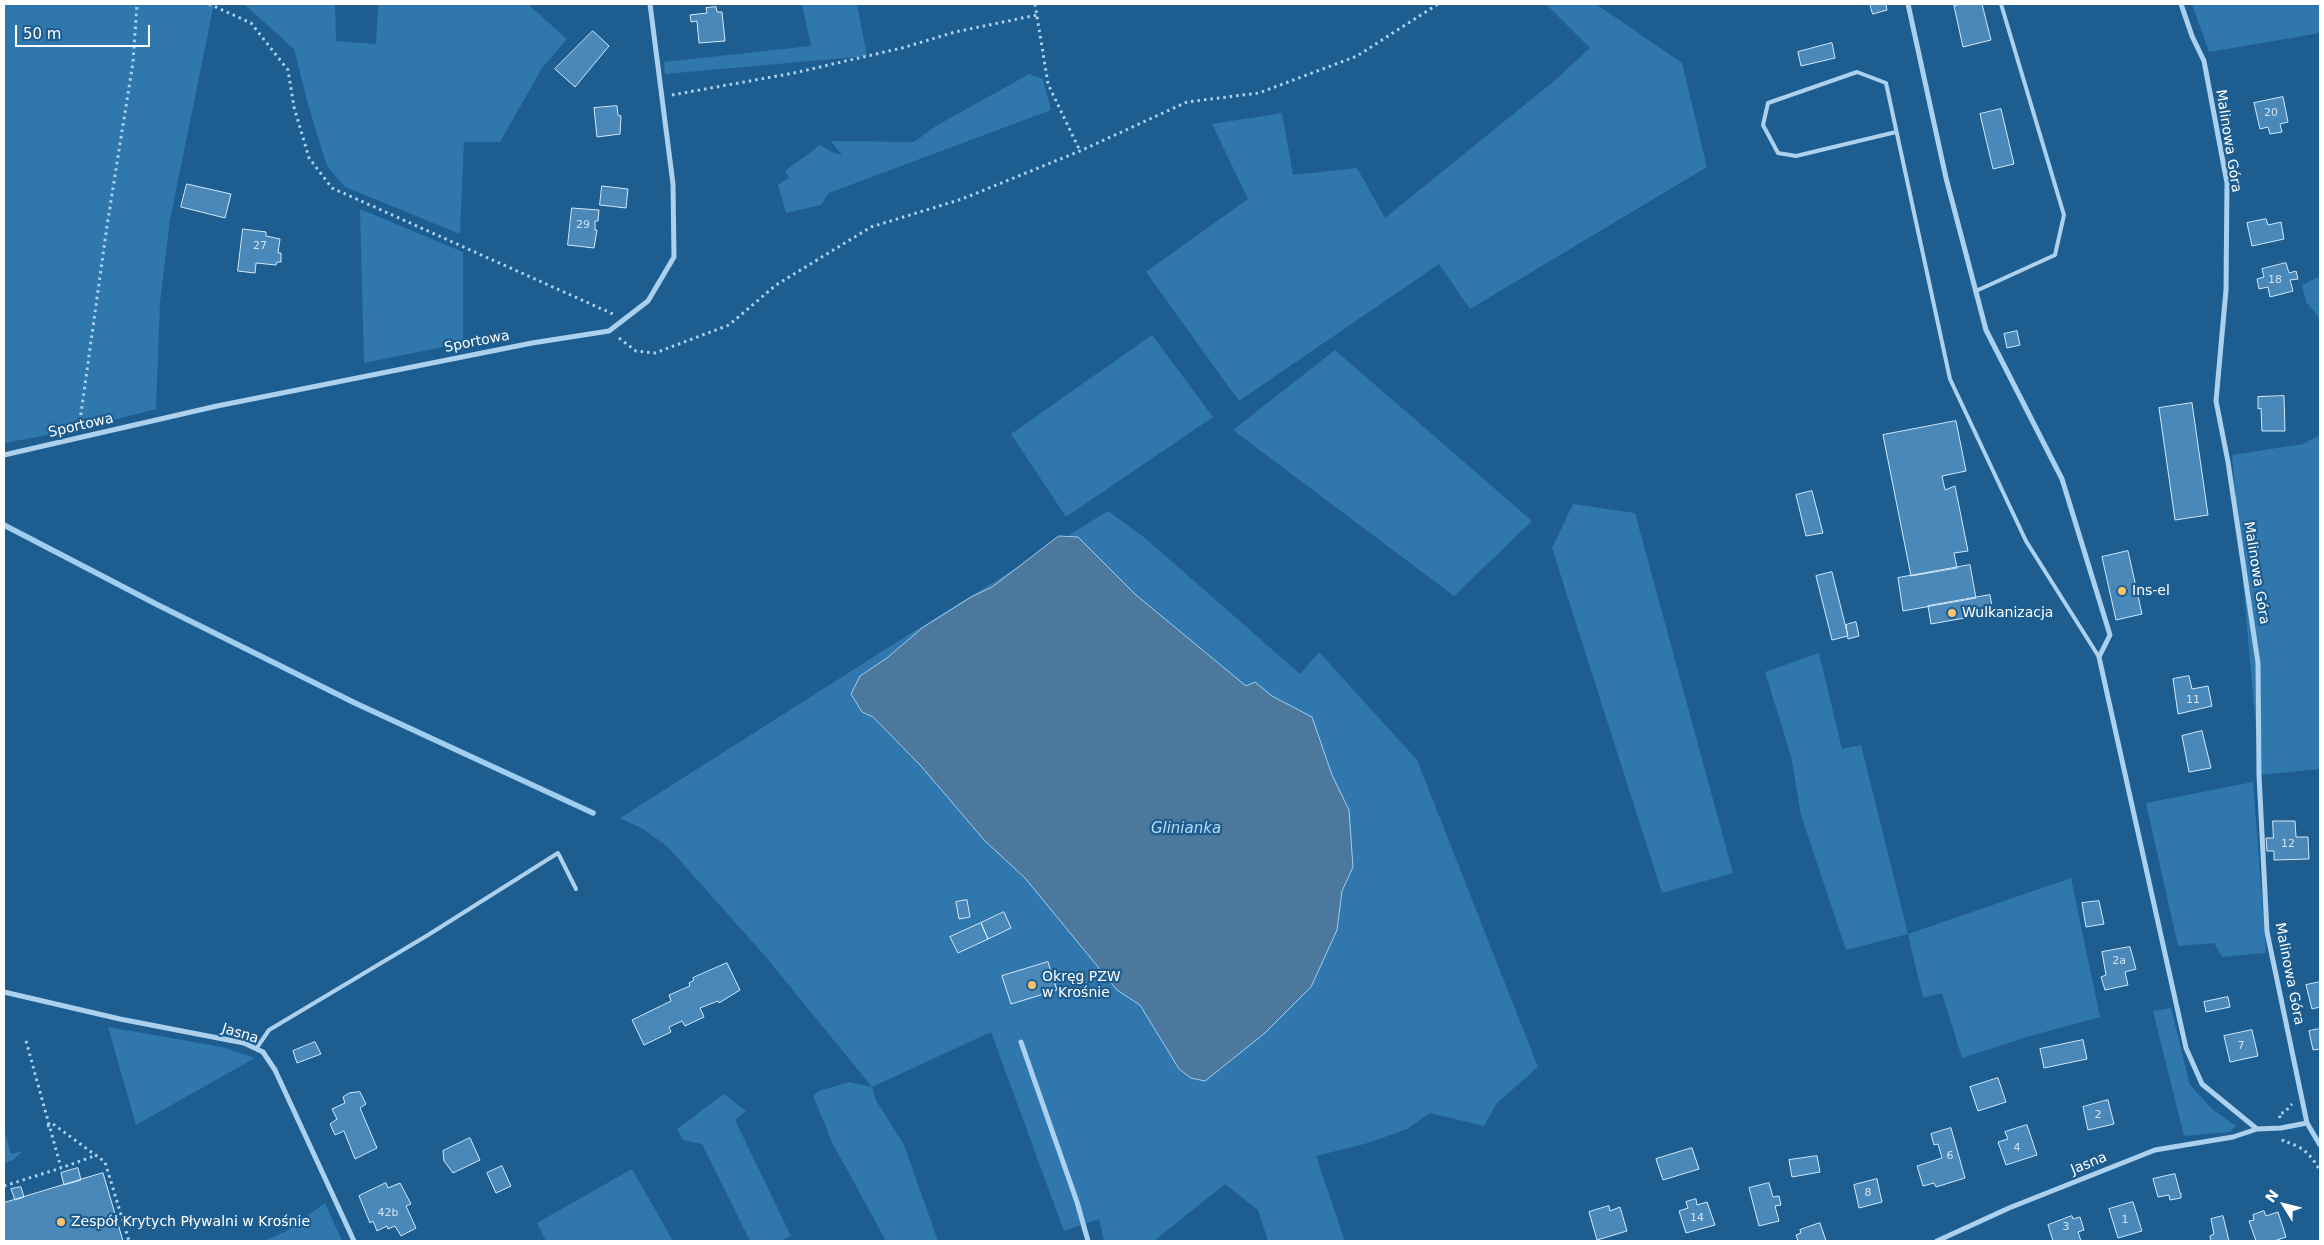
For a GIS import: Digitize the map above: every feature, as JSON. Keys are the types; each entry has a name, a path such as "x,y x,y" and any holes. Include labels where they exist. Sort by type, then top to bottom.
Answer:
{"street":[{"name":"Sportowa","path":"4,455 236,402 532,343 609,330 648,301 674,257 673,184 650,4"},
{"path":"1908,4 1946,178 1986,330 2062,479 2110,635 2099,657 2186,1048 2202,1084 2257,1129"},
{"name":"Malinowa Góra","path":"2181,4 2192,36 2204,61 2227,184 2226,290 2216,401 2228,462 2258,663 2258,775 2267,932 2307,1122 2320,1145"},
{"name":"Jasna","path":"5,992 120,1019 244,1043 263,1052 275,1070 354,1241"},
{"path":"1021,1042 1077,1202 1088,1241"},
{"name":"Jasna","path":"1937,1241 2009,1208 2155,1150 2233,1136 2257,1129 2281,1128 2307,1122"}],"lane":[{"path":"1976,292 2055,255 2064,215 2001,4"},
{"path":"1896,132 1796,156 1778,154 1763,125 1768,103 1857,72 1886,83 1950,379 2026,541 2099,657"},
{"path":"256,1049 269,1030 428,936 558,853 576,889"}],"path":[{"path":"78,438 107,226 133,62 137,4"},
{"path":"209,4 251,23 288,70 294,107 309,158 332,188 624,319"},
{"path":"1035,4 1048,84 1080,151"},
{"path":"609,330 636,351 655,353 729,326 776,285 871,227 962,199 1080,151 1187,102 1260,93 1357,56 1438,4"},
{"path":"663,103 674,94 794,73 902,48 955,32 1037,15"},
{"path":"26,1041 61,1168"},
{"path":"48,1125 53,1124 105,1162 129,1241"},
{"path":"2283,1141 2302,1147 2311,1156 2320,1171"},
{"path":"4,1186 97,1155"}],"shaded area":[{"path":"4,4 214,4 170,220 160,302 156,409 74,430 4,443"},
{"path":"244,4 335,4 336,41 376,44 378,4 530,4 567,39 542,68 500,142 464,142 460,234 345,187 327,166 309,108 294,49"},
{"path":"802,4 857,4 867,56 665,74 664,62 811,46"},
{"path":"1546,4 1596,4 1682,63 1707,167 1470,309 1439,264 1239,401 1146,272 1248,199 1212,124 1282,113 1293,175 1357,168 1385,218 1554,81 1590,48"},
{"path":"2192,4 2320,4 2320,33 2209,52"},
{"path":"1029,74 1043,79 1051,110 829,193 821,205 786,213 778,185 789,178 785,171 820,145 842,155 831,141 914,142 936,126"},
{"path":"360,209 463,252 463,343 364,363"},
{"path":"2320,276 2320,319 2306,302 2302,285"},
{"path":"1152,335 1213,417 1066,517 1011,434"},
{"path":"1335,350 1532,521 1454,596 1233,430"},
{"path":"2320,435 2320,769 2260,775 2232,455 2303,444"},
{"path":"1573,504 1635,513 1733,873 1662,893 1552,548"},
{"path":"1108,511 1145,538 1300,674 1319,652 1417,760 1538,1067 1497,1103 1484,1126 1430,1113 1407,1129 1368,1143 1316,1156 1345,1241 1268,1241 1258,1210 1225,1184 1154,1241 1104,1241 1099,1219 1064,1231 991,1032 872,1087 765,956 668,847 643,829 620,818 908,635"},
{"path":"1819,653 1842,749 1861,745 1908,934 1846,950 1801,815 1791,756 1765,672"},
{"path":"2253,782 2266,953 2222,957 2214,943 2178,946 2146,803"},
{"path":"2071,878 2100,1017 2030,1036 1962,1058 1942,993 1923,998 1908,934"},
{"path":"2171,1008 2190,1085 2212,1109 2236,1126 2230,1132 2184,1136 2153,1011"},
{"path":"108,1027 222,1047 255,1058 136,1125"},
{"path":"849,1082 872,1087 876,1100 904,1145 938,1241 886,1241 833,1144 813,1096 819,1091"},
{"path":"724,1094 746,1111 735,1120 791,1236 780,1241 750,1241 702,1144 683,1140 677,1129"},
{"path":"4,1129 11,1154 23,1151 13,1160 5,1163"},
{"path":"632,1169 673,1241 546,1241 537,1223"},
{"path":"325,1203 342,1241 244,1241 265,1240 285,1232"}],"water":[{"name":"Glinianka","path":"1059,536 1078,537 1136,595 1246,686 1255,682 1272,696 1312,717 1332,775 1349,810 1353,867 1342,891 1337,930 1311,987 1265,1033 1205,1081 1191,1078 1179,1069 1140,1005 1117,990 1025,878 985,841 921,766 873,717 862,712 851,694 860,676 887,658 922,628 971,597 992,587"}],"building":[{"path":"1870,4 1889,4 1886,5 1887,10 1873,14"},
{"path":"1982,4 1991,40 1963,47 1954,6"},
{"path":"716,7 717,12 722,12 725,41 699,43 697,21 691,22 690,15 707,13 706,8"},
{"path":"593,31 609,46 575,87 555,69"},
{"path":"1832,43 1835,58 1801,66 1798,52"},
{"path":"2283,97 2288,122 2280,124 2282,132 2270,134 2268,127 2260,129 2254,103"},
{"path":"617,106 618,115 621,116 620,134 597,137 594,108"},
{"path":"2001,109 2014,164 1993,169 1980,114"},
{"path":"187,184 231,194 225,218 181,207"},
{"path":"602,186 628,189 626,208 600,205"},
{"path":"572,208 599,210 598,221 595,221 595,230 597,230 594,248 568,245"},
{"path":"2266,219 2268,225 2281,222 2284,239 2252,246 2247,223"},
{"path":"243,229 266,232 266,236 280,239 278,253 281,253 281,262 277,262 276,265 256,263 255,273 238,271"},
{"path":"2286,263 2289,273 2296,271 2298,279 2290,280 2293,291 2270,297 2268,287 2259,289 2257,279 2264,277 2262,269"},
{"path":"2017,331 2020,345 2007,348 2004,334"},
{"path":"2284,396 2285,431 2262,431 2261,408 2258,409 2258,397"},
{"path":"2192,403 2208,515 2175,520 2159,408"},
{"path":"1956,421 1966,471 1942,476 1945,490 1955,486 1968,551 1954,553 1957,568 1911,576 1883,435"},
{"path":"1812,491 1823,533 1806,536 1796,495"},
{"path":"2128,551 2142,614 2116,620 2102,557"},
{"path":"1970,565 1976,598 1903,611 1898,578"},
{"path":"1832,572 1848,636 1832,640 1816,576"},
{"path":"1990,595 1993,613 1931,624 1928,606"},
{"path":"1856,622 1859,636 1848,639 1846,625"},
{"path":"2189,676 2192,689 2208,686 2212,706 2178,714 2173,679"},
{"path":"2202,731 2211,768 2189,772 2182,736"},
{"path":"2273,821 2295,821 2296,837 2308,837 2309,859 2274,860 2274,851 2267,851 2266,838 2273,838"},
{"path":"967,900 970,917 959,919 956,902"},
{"path":"2099,901 2104,924 2086,927 2082,903"},
{"path":"1004,912 1011,928 988,939 981,923"},
{"path":"981,923 988,939 958,953 950,937"},
{"path":"2130,947 2136,969 2125,972 2128,985 2105,990 2101,977 2106,975 2102,952"},
{"path":"1048,962 1057,990 1011,1004 1002,976"},
{"path":"727,963 740,990 719,1003 718,1001 700,1008 704,1017 685,1026 682,1021 669,1027 671,1032 644,1045 632,1020 671,1001 669,995 690,986 689,983 694,980 693,978"},
{"path":"2320,982 2320,1007 2312,1009 2306,985"},
{"path":"2228,997 2230,1007 2206,1012 2204,1002"},
{"path":"2320,1029 2320,1049 2313,1050 2309,1031"},
{"path":"2252,1030 2258,1056 2230,1062 2224,1036"},
{"path":"2083,1040 2087,1059 2044,1068 2040,1049"},
{"path":"315,1042 321,1054 297,1063 293,1051"},
{"path":"1998,1078 2006,1102 1978,1111 1970,1087"},
{"path":"360,1092 366,1104 360,1108 377,1148 355,1159 344,1131 335,1135 330,1124 337,1119 332,1109 345,1103 343,1097 349,1093"},
{"path":"2108,1100 2114,1124 2088,1130 2083,1107"},
{"path":"2027,1125 2037,1155 2006,1165 1998,1142 2008,1139 2005,1132"},
{"path":"1951,1128 1965,1178 1936,1187 1934,1183 1923,1186 1917,1166 1942,1158 1938,1144 1934,1145 1931,1134"},
{"path":"470,1138 480,1160 453,1173 444,1161 443,1151"},
{"path":"1692,1148 1699,1169 1663,1180 1656,1159"},
{"path":"1817,1156 1820,1172 1792,1177 1789,1160"},
{"path":"502,1166 511,1186 496,1193 487,1173"},
{"path":"78,1168 81,1180 64,1185 61,1173"},
{"name":"Zespół Krytych Pływalni w Krośnie","path":"103,1173 123,1241 4,1241 4,1203"},
{"path":"2175,1174 2181,1198 2170,1200 2169,1195 2158,1197 2153,1179"},
{"path":"1877,1179 1882,1202 1859,1208 1854,1185"},
{"path":"386,1183 388,1188 400,1183 411,1204 406,1206 416,1228 401,1236 395,1226 388,1229 387,1226 377,1231 373,1221 370,1223 359,1196"},
{"path":"1769,1183 1773,1197 1779,1196 1781,1205 1775,1206 1779,1221 1759,1226 1749,1188"},
{"path":"21,1187 24,1197 15,1200 11,1189"},
{"path":"1696,1199 1697,1205 1707,1202 1715,1225 1686,1233 1679,1211 1688,1208 1686,1202"},
{"path":"2133,1202 2142,1231 2118,1238 2109,1209"},
{"path":"1609,1206 1610,1211 1620,1207 1627,1231 1597,1240 1589,1212"},
{"path":"2264,1211 2266,1216 2278,1212 2286,1237 2274,1241 2256,1241 2249,1221 2254,1220 2253,1215"},
{"path":"2072,1216 2073,1219 2080,1217 2084,1230 2078,1232 2081,1241 2053,1241 2048,1225"},
{"path":"2223,1216 2229,1241 2211,1241 2210,1236 2214,1234 2211,1219"},
{"path":"1820,1223 1826,1241 1798,1241 1796,1235 1801,1233 1800,1230"}],"waterway":[{"path":"4,525 158,605 355,703 593,813"}],"place":[{"name":"Ins-el","path":"2122,591"},
{"name":"Wulkanizacja","path":"1952,613"},
{"name":"Okręg PZW w Krośnie","path":"1032,985"},
{"name":"Zespół Krytych Pływalni w Krośnie","path":"61,1222"}]}
